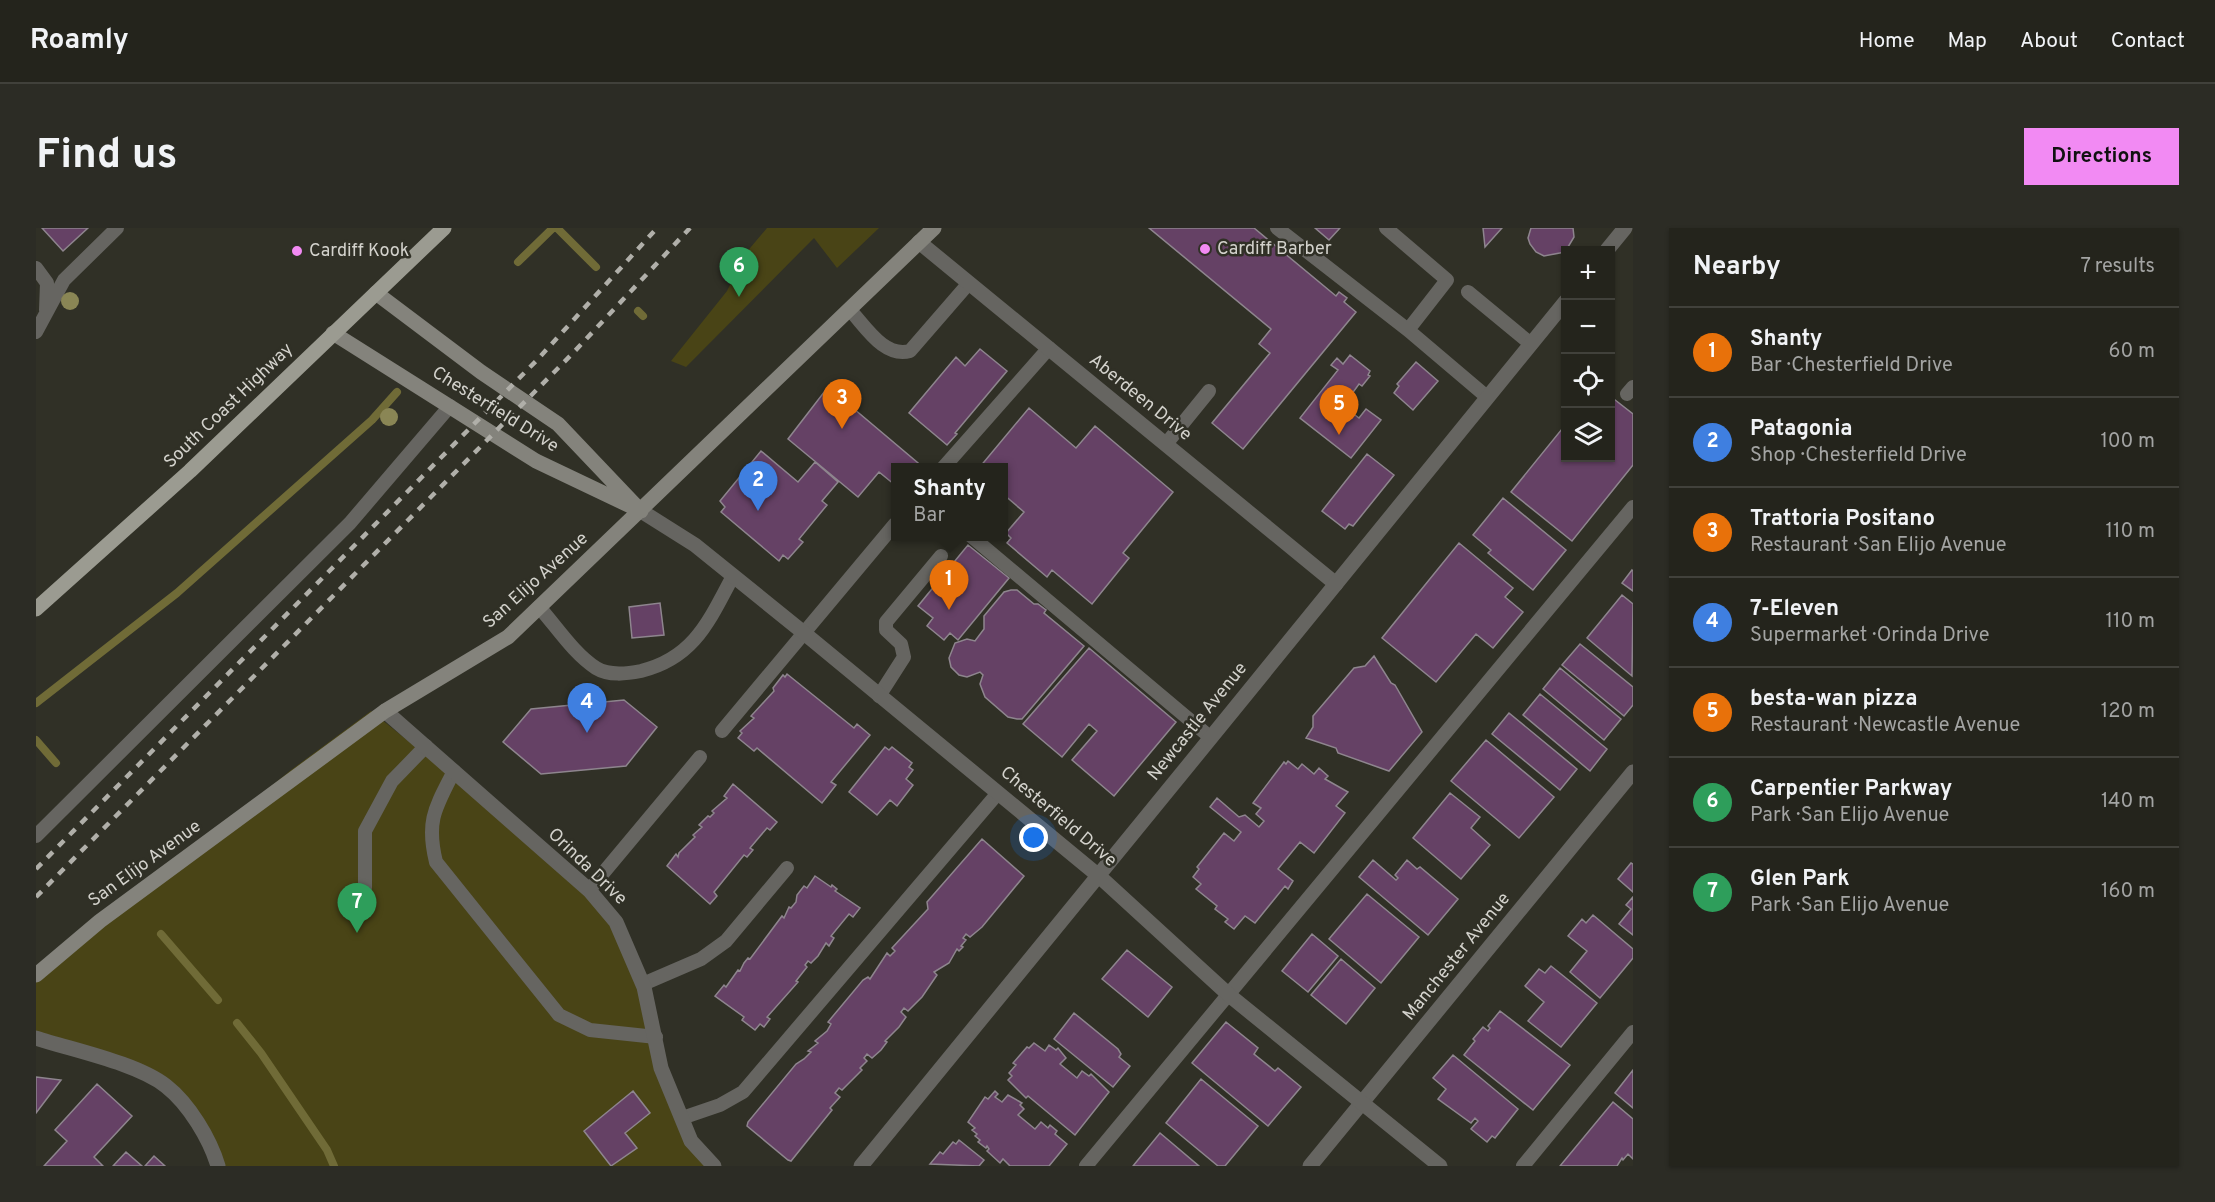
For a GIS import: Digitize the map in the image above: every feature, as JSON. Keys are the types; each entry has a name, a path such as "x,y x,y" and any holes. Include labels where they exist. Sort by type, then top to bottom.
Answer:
{"main road":[{"name":"South Coast Highway","path":"36,609 190,471 444,228"},
{"name":"San Elijo Avenue","path":"36,975 100,921 385,711 508,637 934,228"},
{"name":"Chesterfield Drive","path":"376,293 558,424 641,511"},
{"name":"Chesterfield Drive","path":"333,333 536,461 641,511"}],"street":[{"path":"1610,246 1625,228"},
{"name":"Aberdeen Drive","path":"919,242 1336,584"},
{"name":"Newcastle Avenue","path":"861,1166 1100,877 1210,737 1561,307"},
{"name":"Chesterfield Drive","path":"641,511 695,545 804,633 1100,877 1228,995 1440,1166"},
{"name":"Orinda Drive","path":"385,711 589,890 616,922 643,984 661,1068 692,1142 714,1166"},
{"name":"Manchester Avenue","path":"1310,1166 1633,772"},
{"path":"36,1038 137,1071 166,1086 206,1133 218,1166"}],"lane":[{"path":"36,332 64,280 117,228"},
{"path":"1277,228 1408,330 1487,397"},
{"path":"1386,228 1447,280 1408,330"},
{"path":"36,268 47,283 46,313"},
{"path":"850,310 890,351 899,354 910,351 969,283"},
{"path":"1468,292 1531,344"},
{"path":"947,463 1049,348"},
{"path":"1166,444 1209,391"},
{"path":"36,836 350,523 450,406"},
{"path":"1086,1166 1633,507"},
{"path":"722,731 891,529"},
{"path":"976,541 1210,737"},
{"path":"879,696 904,657 901,644 886,630 886,622 941,556"},
{"path":"539,607 597,669 624,675 657,667 678,656 706,625 733,576"},
{"path":"352,898 365,888 365,831 392,781 426,746"},
{"path":"589,890 700,757"},
{"path":"454,771 435,806 429,836 436,862 559,1015 590,1030 656,1037"},
{"path":"682,1118 720,1105 743,1092 998,793"},
{"path":"643,984 701,959 726,941 787,868"},
{"path":"1523,1166 1633,1032"}],"shaded area":[{"path":"767,228 879,228 837,268 814,238 686,367 671,361 727,291 745,254"},
{"path":"371,711 588,886 632,951 653,1058 711,1166 217,1166 165,1085 36,1040 36,978 291,770"}],"building":[{"path":"42,228 88,228 63,251"},
{"path":"1149,228 1254,228 1336,296 1339,292 1347,298 1344,302 1356,312 1243,449 1212,423 1270,353 1259,344 1271,329"},
{"path":"1315,228 1340,228 1329,240"},
{"path":"1483,228 1502,228 1485,247"},
{"path":"1531,228 1573,228 1574,237 1569,246 1561,246 1561,253 1544,256 1536,252 1528,238"},
{"path":"980,349 1007,371 947,445 909,413 956,357 965,366"},
{"path":"1350,355 1370,371 1368,375 1370,376 1362,386 1359,384 1343,406 1359,418 1366,409 1381,420 1351,458 1300,418 1338,370 1331,365 1337,358 1343,364"},
{"path":"1416,362 1438,381 1413,410 1394,393 1399,386 1397,384"},
{"path":"828,387 918,463 891,463 891,482 879,472 858,497 788,439"},
{"path":"1615,400 1633,414 1633,465 1572,541 1511,492 1561,430 1561,462 1615,462"},
{"path":"1029,408 1076,448 1095,426 1173,492 1123,553 1129,558 1092,604 1052,570 1047,577 1007,543 1011,538 1008,531 1024,512 1008,498 1008,463 983,463"},
{"path":"761,451 798,482 815,462 838,482 822,501 827,505 799,539 803,542 788,559 783,555 779,561 721,512 725,507 720,501"},
{"path":"1367,454 1394,475 1353,526 1349,524 1345,529 1322,511"},
{"path":"1503,498 1566,550 1533,590 1488,553 1491,550 1473,535"},
{"path":"1459,543 1513,588 1505,597 1523,612 1493,648 1476,634 1436,682 1382,638"},
{"path":"968,545 1009,578 958,640 950,633 944,640 927,626 933,618 918,606"},
{"path":"1633,571 1633,591 1622,583"},
{"path":"1017,590 1034,604 1046,610 1044,613 1084,646 1022,719 1008,717 985,697 980,684 983,675 980,672 967,677 959,675 951,667 949,658 955,643 967,639 975,641 984,629 984,616 1004,592"},
{"path":"1622,595 1633,604 1632,676 1587,638"},
{"path":"660,603 664,635 632,638 629,607"},
{"path":"1580,644 1633,687 1633,705 1624,716 1562,665"},
{"path":"1089,648 1176,722 1114,796 1072,760 1097,731 1089,724 1062,757 1023,724"},
{"path":"1374,656 1391,683 1395,685 1422,732 1389,771 1338,753 1336,748 1306,738 1313,727 1313,716 1354,668 1365,666"},
{"path":"1560,668 1621,719 1604,740 1543,689"},
{"path":"787,674 854,728 857,724 870,735 831,782 836,785 822,803 757,748 754,751 738,738 742,733 740,731 754,718 751,716 774,691 773,688 783,675 785,677"},
{"path":"1540,694 1607,749 1590,771 1523,715"},
{"path":"624,700 657,727 626,766 541,774 503,742 531,709"},
{"path":"1509,713 1577,769 1560,790 1492,734"},
{"path":"1486,740 1554,797 1519,838 1451,781"},
{"path":"885,747 889,750 892,747 912,763 909,767 913,770 906,779 913,785 897,806 890,800 877,815 849,792"},
{"path":"1288,761 1298,769 1302,764 1314,774 1319,768 1328,776 1325,779 1348,792 1336,806 1345,813 1314,853 1300,842 1278,869 1293,881 1288,889 1285,886 1255,923 1245,916 1234,929 1225,922 1228,919 1215,909 1217,906 1196,889 1201,884 1193,877 1199,869 1197,867 1224,833 1234,841 1241,832 1210,807 1217,798 1239,817 1245,815 1259,827 1264,821 1256,814 1261,808 1253,803 1284,762 1286,764"},
{"path":"733,784 777,822 770,830 767,828 750,848 753,850 747,857 744,855 714,892 717,896 710,904 667,866 676,854 678,857 679,853 695,837 693,835 702,827 699,825 708,816 710,817 714,813 712,811 727,798 724,796"},
{"path":"1450,793 1480,817 1471,828 1490,845 1461,879 1413,838"},
{"path":"982,839 1024,876 982,927 970,937 966,934 963,938 966,940 961,946 963,947 959,951 957,949 949,963 934,972 937,975 922,997 908,1011 904,1008 901,1012 906,1017 899,1027 872,1058 867,1054 864,1058 867,1061 860,1068 862,1070 842,1090 839,1088 835,1093 840,1097 830,1108 832,1110 791,1161 788,1160 747,1126 748,1122 796,1064 811,1052 808,1051 818,1043 815,1041 827,1031 831,1024 828,1022 863,980 868,977 870,979 887,953 890,956 895,951 892,948 928,909 927,902"},
{"path":"1373,860 1396,880 1398,878 1395,875 1407,860 1417,869 1420,867 1458,899 1428,935 1359,877"},
{"path":"1631,863 1633,864 1633,892 1618,879"},
{"path":"815,876 831,887 832,885 837,889 835,891 860,908 853,917 849,914 831,936 834,938 829,946 826,943 811,963 808,961 805,965 807,967 796,981 798,982 767,1017 770,1019 764,1027 760,1024 755,1030 742,1020 744,1017 715,996 724,985 726,987 738,970 740,971 748,958 750,959 782,916 784,918 789,907 791,908 796,902 797,895 804,886 807,888"},
{"path":"1367,894 1419,937 1381,983 1329,939"},
{"path":"1633,897 1633,935 1619,924 1631,909 1626,905"},
{"path":"1593,915 1633,949 1633,958 1600,998 1570,972 1587,951 1568,936 1582,919 1586,923"},
{"path":"1312,934 1338,956 1308,992 1282,971"},
{"path":"1127,950 1172,987 1148,1017 1102,979"},
{"path":"1341,959 1375,988 1346,1024 1311,995"},
{"path":"1551,966 1597,1003 1561,1047 1528,1021 1544,1002 1525,986 1539,969 1545,973"},
{"path":"1500,1011 1570,1065 1533,1110 1464,1055 1483,1027 1488,1031 1490,1028 1488,1026"},
{"path":"1074,1013 1118,1049 1121,1054 1119,1057 1130,1066 1113,1087 1054,1039"},
{"path":"1226,1022 1258,1048 1254,1054 1275,1071 1278,1068 1301,1087 1268,1126 1192,1063"},
{"path":"1034,1043 1045,1051 1049,1045 1056,1050 1058,1048 1066,1058 1060,1064 1077,1078 1082,1071 1089,1076 1091,1074 1109,1092 1075,1135 1028,1096 1026,1098 1008,1080 1012,1076 1009,1073 1016,1065 1013,1063 1027,1047 1029,1048"},
{"path":"1453,1055 1518,1109 1495,1138 1492,1136 1487,1142 1471,1129 1478,1121 1475,1118 1471,1123 1438,1099 1446,1089 1433,1078"},
{"path":"1633,1070 1633,1108 1615,1093"},
{"path":"36,1077 61,1080 36,1113"},
{"path":"1201,1079 1258,1126 1225,1166 1218,1166 1166,1123"},
{"path":"97,1084 132,1116 94,1157 103,1166 44,1166 67,1141 55,1130"},
{"path":"633,1091 650,1113 625,1133 637,1148 611,1166 584,1131"},
{"path":"995,1091 998,1094 995,1097 1002,1102 1008,1095 1022,1103 1020,1105 1024,1109 1018,1115 1035,1129 1041,1122 1048,1128 1050,1125 1057,1131 1055,1134 1067,1144 1049,1166 1010,1166 1003,1159 1000,1163 987,1151 989,1149 987,1146 986,1148 978,1142 980,1140 975,1136 977,1134 972,1130 975,1128 968,1122 985,1097 988,1099"},
{"path":"1613,1102 1633,1119 1633,1159 1628,1154 1617,1166 1560,1166"},
{"path":"1160,1133 1199,1166 1133,1166"},
{"path":"959,1140 984,1160 979,1166 930,1164 940,1152 943,1154 953,1142 956,1144"},
{"path":"126,1152 142,1166 113,1166"},
{"path":"154,1156 165,1166 145,1166"}],"waterway":[{"path":"518,262 553,228"},
{"path":"557,228 596,267"},
{"path":"638,311 643,316"},
{"path":"36,703 177,593 372,420 397,392"},
{"path":"36,740 56,763"},
{"path":"161,934 218,1000"},
{"path":"237,1023 261,1053 327,1150 334,1166"}],"railway":[{"path":"36,869 538,359 657,228"},
{"path":"36,897 573,353 690,228"}],"place":[{"name":"Cardiff Barber","path":"1205,249"},
{"name":"Cardiff Kook","path":"297,251"},
{"name":"Carpentier Parkway","path":"739,297"},
{"name":"Trattoria Positano","path":"842,429"},
{"name":"besta-wan pizza","path":"1339,435"},
{"name":"Patagonia","path":"758,511"},
{"name":"Shanty","path":"949,610"},
{"name":"7-Eleven","path":"587,733"},
{"name":"Glen Park","path":"357,933"}]}
